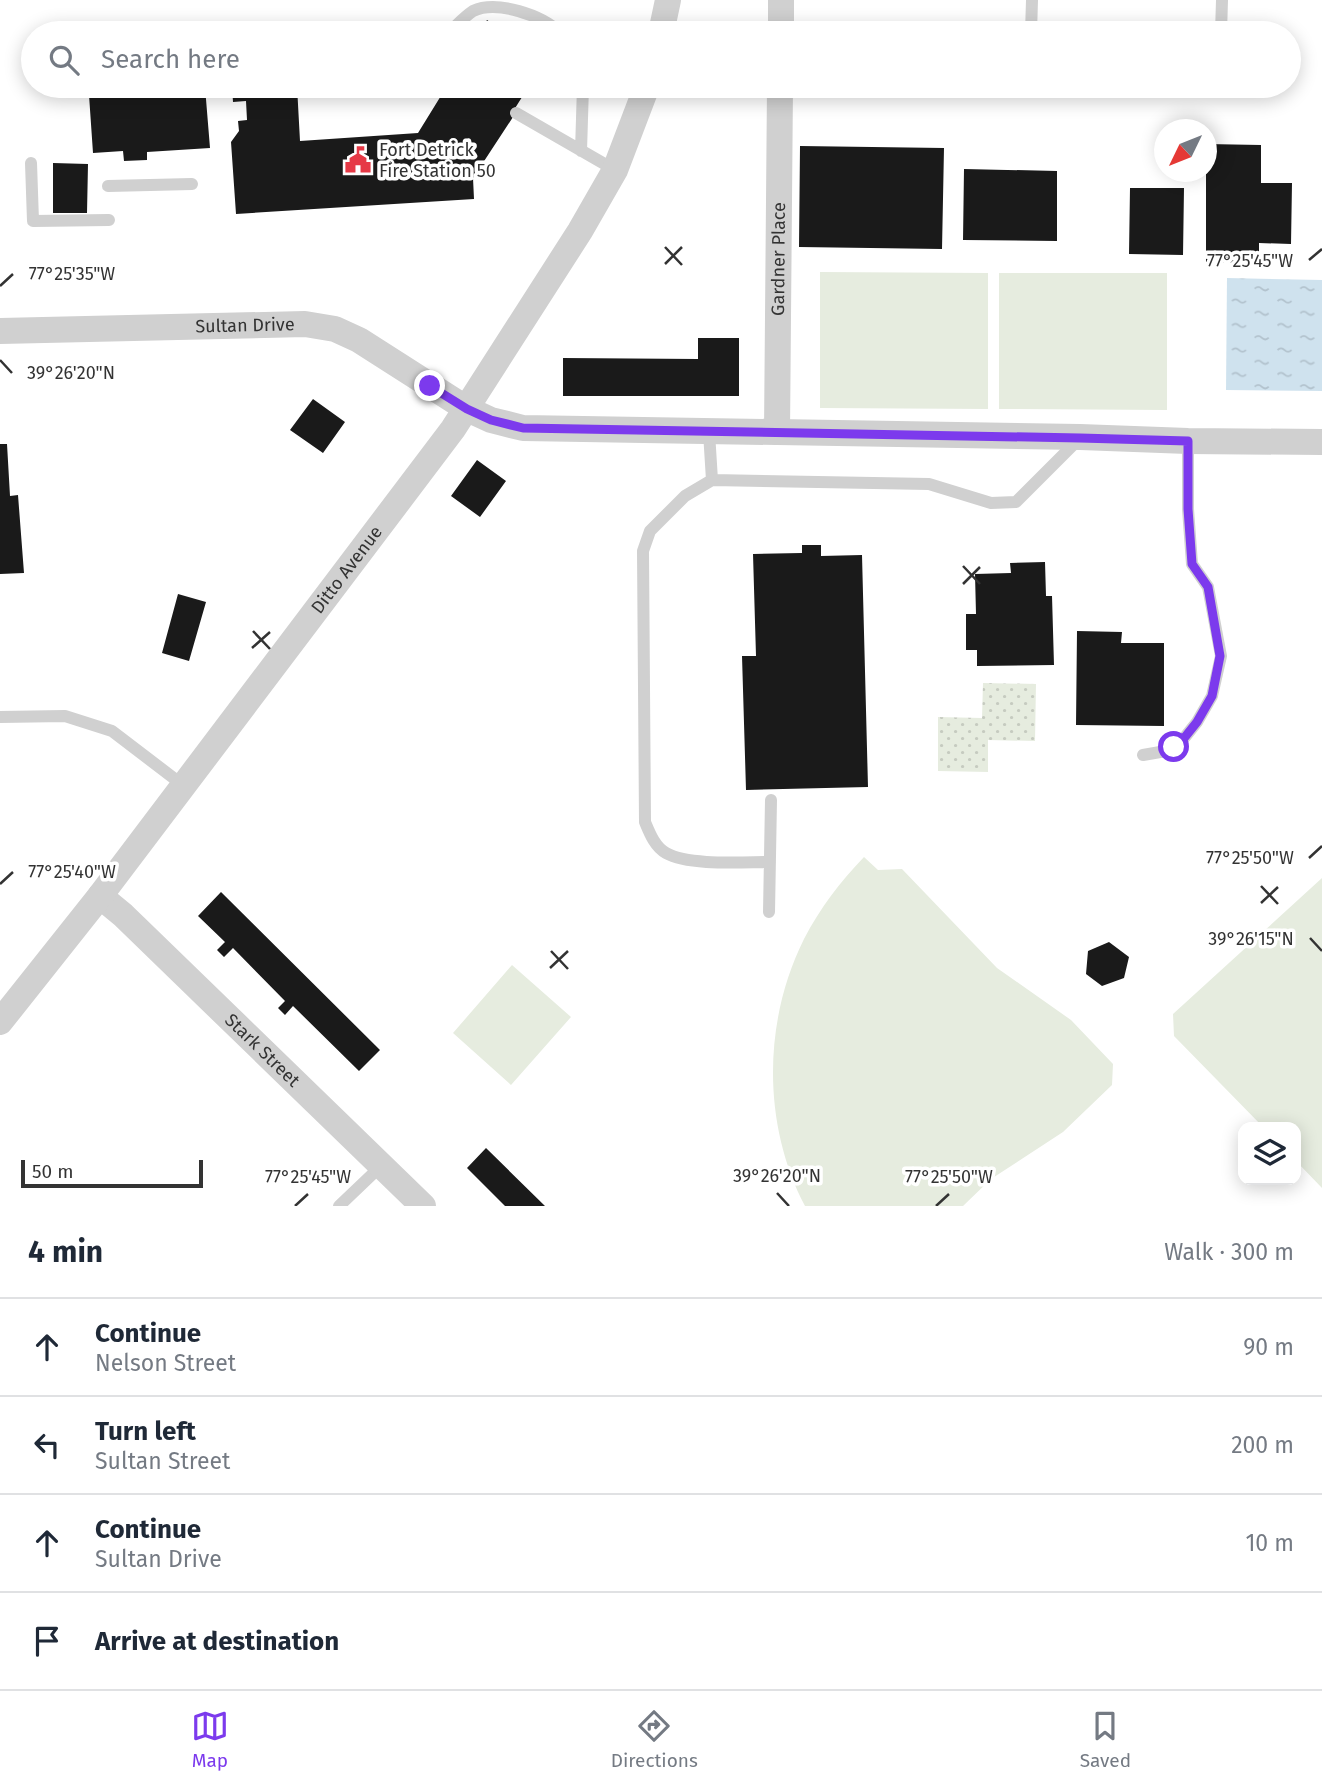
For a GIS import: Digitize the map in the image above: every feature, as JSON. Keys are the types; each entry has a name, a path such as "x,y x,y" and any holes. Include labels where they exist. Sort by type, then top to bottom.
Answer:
{"street":[{"path":"664,21 668,0"},
{"path":"781,0 781,21"},
{"name":"Ditto Avenue","path":"0,1022 184,786 467,409 580,231 615,170 642,98"},
{"name":"Gardner Place","path":"777,432 780,98"},
{"name":"Sultan Drive","path":"0,331 305,324 335,329 359,340 467,409 491,420 523,428 1322,442"},
{"name":"Stark Street","path":"100,896 123,915 423,1206"}],"lane":[{"path":"1031,21 1032,0"},
{"path":"1221,21 1222,0"},
{"path":"462,21 474,11 499,6 519,10 542,21"},
{"path":"581,151 583,98"},
{"path":"516,113 615,170"},
{"path":"31,163 33,221 109,220"},
{"path":"108,186 192,184"},
{"path":"709,432 712,480"},
{"path":"770,862 688,861 666,853 653,841 645,822 643,551 650,531 685,496 712,480 929,484 991,503 1016,502 1080,438"},
{"path":"1143,755 1166,751 1185,737 1197,722 1212,696 1220,656 1208,587 1192,564 1188,509 1188,441"},
{"path":"0,717 65,716 112,731 184,786"},
{"path":"769,912 771,800"},
{"path":"339,1206 381,1166"}],"shaded area":[{"path":"820,272 988,273 988,409 820,408"},
{"path":"999,273 1167,273 1167,410 999,409"},
{"path":"983,683 1036,684 1035,741 988,740 988,772 938,771 938,717 982,718"},
{"path":"864,857 878,870 902,869 997,968 1071,1020 1113,1064 1112,1085 1063,1132 991,1179 963,1206 805,1206 781,1141 773,1072 781,1004 791,971 810,928 831,896"},
{"path":"1322,878 1322,1188 1301,1166 1301,1122 1258,1122 1174,1036 1173,1014"},
{"path":"512,965 571,1017 511,1085 453,1033"}],"water":[{"path":"1227,278 1322,280 1322,391 1226,390"}],"building":[{"path":"89,98 206,98 210,148 147,152 147,160 124,161 123,151 93,153"},
{"name":"Fort Detrick Fire Station 50","path":"233,98 298,98 300,141 418,133 440,98 521,98 512,113 513,117 473,178 474,199 236,214 231,142 239,131 238,121 247,120 246,101 233,102"},
{"path":"1217,144 1261,145 1261,183 1292,183 1291,244 1259,243 1259,263 1206,262 1206,182 1217,182"},
{"path":"800,146 944,148 942,249 799,247"},
{"path":"53,163 88,164 87,213 53,213"},
{"path":"964,169 1057,171 1057,241 963,240"},
{"path":"1130,188 1184,188 1183,255 1129,254"},
{"path":"698,338 739,338 739,396 563,396 563,358 698,359"},
{"path":"313,399 345,422 323,453 290,430"},
{"path":"0,444 7,444 10,496 18,495 24,573 0,574"},
{"path":"477,460 506,481 480,517 451,496"},
{"path":"802,545 821,545 821,556 862,555 868,787 746,790 742,656 756,656 753,554 802,553"},
{"path":"1045,562 1046,596 1052,596 1054,665 977,666 977,650 966,650 966,614 976,614 975,574 1011,573 1010,563"},
{"path":"178,594 206,602 189,661 162,653"},
{"path":"1077,631 1122,632 1121,643 1164,643 1164,726 1076,725"},
{"path":"221,892 380,1050 359,1071 293,1006 285,1015 278,1008 285,1001 233,948 224,957 217,950 225,942 198,916"},
{"path":"1109,942 1129,957 1124,978 1102,986 1086,974 1088,951"},
{"path":"486,1148 545,1206 505,1206 467,1168"}],"place":[{"name":"Fort Detrick Fire Station 50","path":"358,160"}],"route":[{"path":"430,386 491,420 523,428 1188,441 1188,509 1192,564 1208,587 1220,656 1212,696 1197,722 1174,747"}]}
